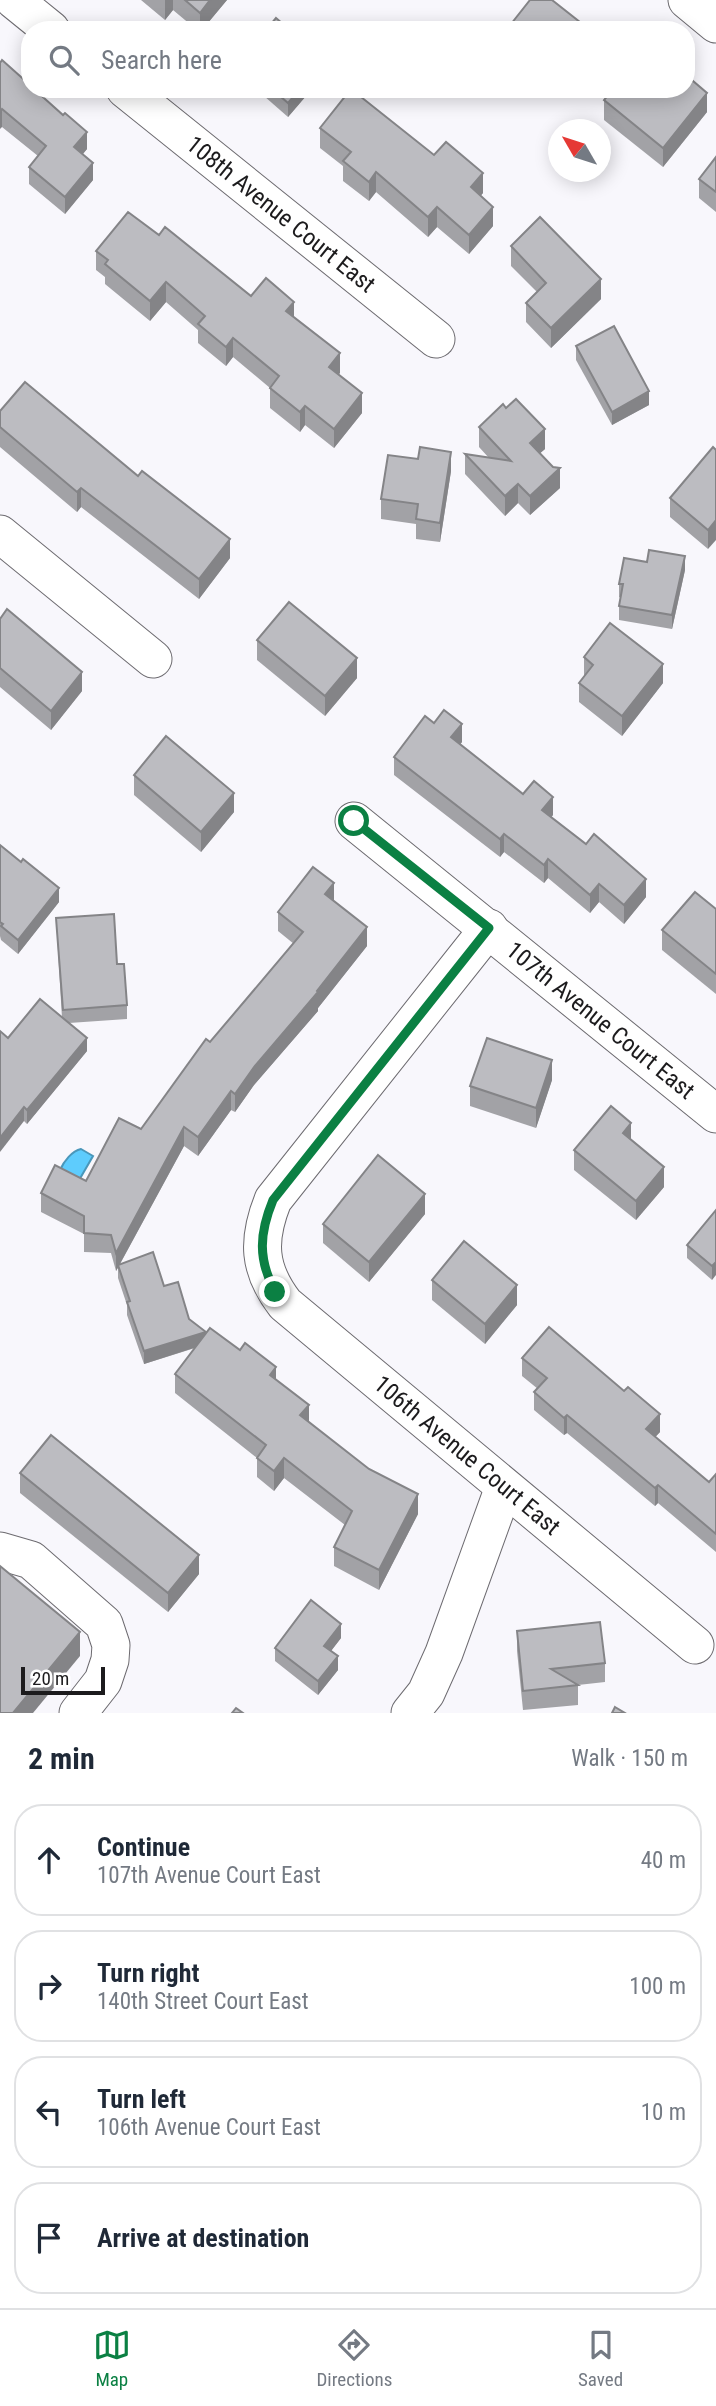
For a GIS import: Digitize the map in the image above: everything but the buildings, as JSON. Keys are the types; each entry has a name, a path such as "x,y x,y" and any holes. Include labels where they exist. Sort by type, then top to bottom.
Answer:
{"street":[{"path":"14,0 40,21"},
{"path":"687,0 716,24"},
{"name":"108th Avenue Court East","path":"136,98 436,340"},
{"path":"0,534 153,659"},
{"name":"107th Avenue Court East","path":"354,821 716,1114"},
{"name":"106th Avenue Court East","path":"489,928 273,1200 265,1221 262,1252 269,1279 285,1304 695,1645"},
{"path":"410,1713 426,1693 444,1653 504,1487"},
{"path":"16,1556 104,1624 110,1645 110,1660 103,1681 78,1713"}],"water":[{"path":"81,1149 93,1156 71,1194 60,1170 74,1152"}],"route":[{"path":"275,1292 262,1257 262,1235 273,1200 489,928 354,821"}]}
